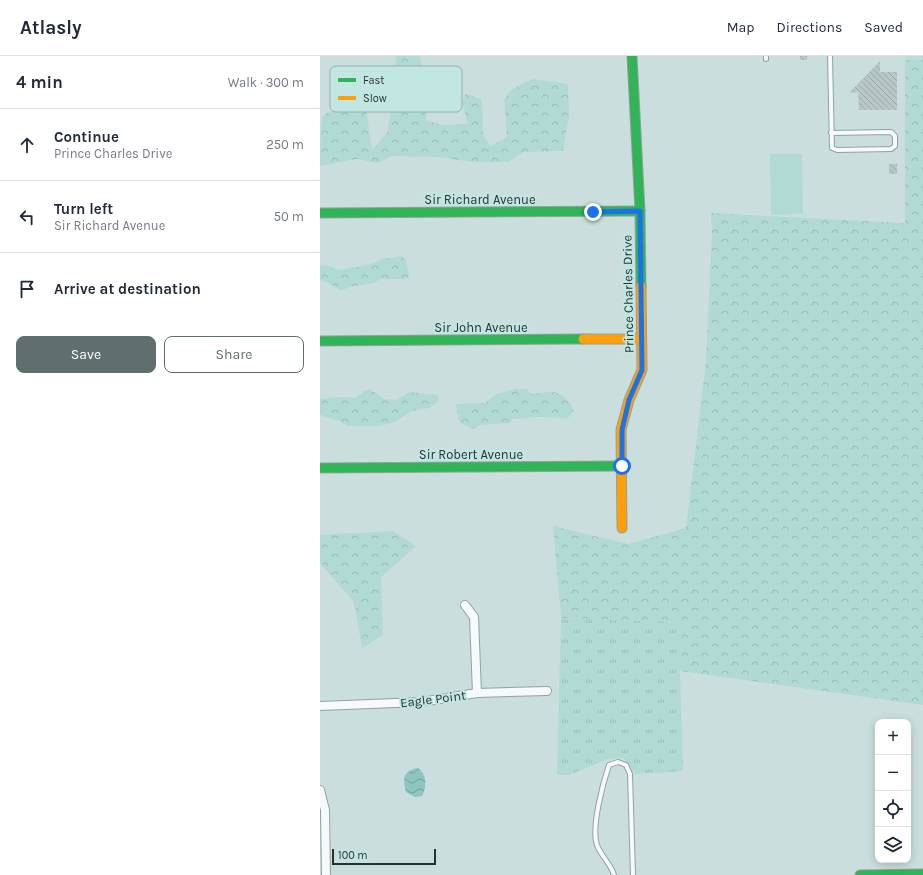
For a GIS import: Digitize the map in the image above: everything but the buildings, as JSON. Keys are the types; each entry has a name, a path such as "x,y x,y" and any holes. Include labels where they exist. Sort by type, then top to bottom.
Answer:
{"street":[{"name":"Prince Charles Drive","path":"622,528 622,430 629,400 642,370 640,211 632,56"},
{"name":"Sir Richard Avenue","path":"320,213 640,211"},
{"name":"Sir John Avenue","path":"320,341 641,339"},
{"name":"Sir Robert Avenue","path":"320,468 622,466"},
{"path":"465,605 474,617 477,694"},
{"name":"Eagle Point","path":"320,706 421,702 477,694 546,691"},
{"path":"320,790 325,810 326,875"},
{"path":"860,875 923,874"}],"lane":[{"path":"830,56 831,133 832,148 837,150 891,149 895,146 895,136 891,132 831,133"},
{"path":"614,875 602,856 595,836 605,776 609,765 618,762 626,765 630,774 633,875"}],"shaded area":[{"path":"905,56 923,56 923,60 905,60"}],"green space":[{"path":"396,56 419,56 422,66 396,66"},
{"path":"905,60 923,60 923,705 680,671 681,622 561,618 553,526 628,544 686,528 706,361 712,233 711,213 905,223"},
{"path":"533,79 568,84 569,116 563,151 523,152 508,162 473,162 436,157 392,156 377,163 356,159 320,166 322,119 325,114 330,112 366,112 372,150 387,133 391,112 426,112 426,120 442,125 468,124 462,102 466,93 482,100 483,134 490,146 507,137 504,99 512,89"},
{"path":"770,154 802,154 803,214 771,215"},
{"path":"401,256 406,259 409,276 406,279 380,279 374,283 348,287 342,291 320,280 320,266 326,265 338,270 362,266 375,263 383,259"},
{"path":"370,389 384,399 397,400 409,392 438,395 438,402 429,408 412,411 395,422 380,426 347,426 340,421 320,415 320,399 343,397 355,398 364,391"},
{"path":"515,389 527,389 531,394 551,392 561,394 570,403 574,410 568,418 536,417 513,419 509,423 480,425 473,429 459,422 456,404 485,403 495,395"},
{"path":"393,531 416,546 381,577 383,635 362,648 354,602 320,563 320,535"},
{"path":"561,618 682,622 680,671 683,771 635,774 623,758 608,759 569,775 557,775"}],"water":[{"path":"418,768 425,777 425,789 422,796 415,797 406,792 404,779 406,773"}],"traffic: fast":[{"path":"632,56 640,211 641,286"},
{"path":"320,213 640,211"},
{"path":"320,341 583,339"},
{"path":"320,468 622,466"},
{"path":"860,875 923,874"}],"traffic: slow":[{"path":"622,528 621,430 629,400 642,370 641,286"},
{"path":"583,339 641,339"}],"route":[{"path":"593,212 640,211 642,370 629,400 622,430 622,466"}]}
